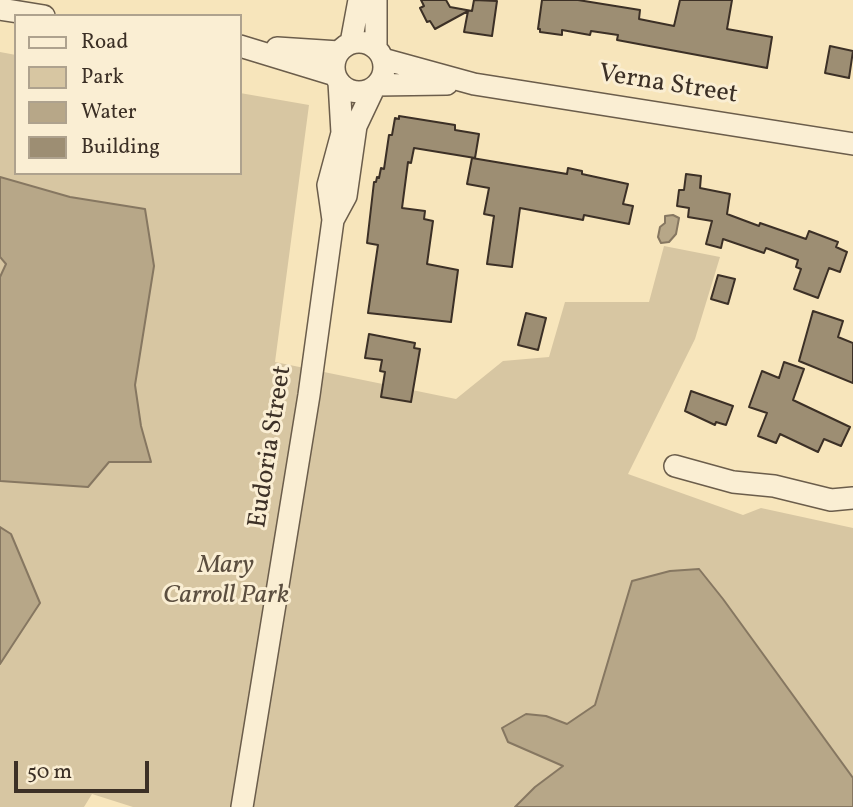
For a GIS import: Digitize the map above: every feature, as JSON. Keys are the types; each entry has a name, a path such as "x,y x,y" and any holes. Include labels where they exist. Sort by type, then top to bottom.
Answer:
{"street":[{"path":"337,79 334,63 345,47 359,0"},
{"path":"242,47 337,79 349,90 362,92 375,86 382,78 376,0"},
{"path":"0,9 31,14"},
{"path":"242,46 345,47 364,42 379,53"},
{"name":"Verna Street","path":"379,53 474,84 853,144"},
{"name":"Eudoria Street","path":"242,807 309,395 333,220 328,185 342,133 337,79"},
{"name":"Verna Street","path":"375,86 474,84"},
{"name":"Eudoria Street","path":"333,220 346,196 356,126 375,86"},
{"path":"675,466 733,481 774,486 831,500 853,498"}],"green space":[{"name":"Mary Carroll Park","path":"0,52 14,55 14,175 242,175 242,93 309,105 275,362 456,399 503,361 549,357 565,302 649,302 664,246 720,257 695,339 628,474 743,515 761,508 853,528 853,807 133,807 92,794 84,807 0,807"}],"water":[{"path":"0,177 70,197 145,209 154,266 135,385 141,426 151,462 109,462 88,487 0,481 0,277 6,264 0,257"},
{"path":"673,215 679,218 676,234 669,242 661,243 658,237 660,227 665,223 665,216"},
{"path":"0,527 11,534 40,603 0,664"},
{"path":"699,569 853,778 853,807 515,807 535,787 563,766 508,742 502,728 526,714 546,716 567,724 595,705 632,581 670,571"}],"building":[{"path":"421,0 446,0 450,7 472,11 474,0 497,1 492,36 464,32 468,11 435,29 430,21 427,22 420,8 424,6"},
{"path":"542,0 578,0 640,10 639,19 674,26 680,0 732,0 727,29 772,37 767,68 617,40 618,35 591,31 590,35 562,30 562,35 540,32 538,29"},
{"path":"830,46 853,51 849,78 825,73"},
{"path":"399,116 455,125 455,130 479,134 475,158 414,148 411,163 408,162 402,208 425,211 424,219 433,221 427,264 458,270 451,322 368,313 378,245 367,243 374,182 379,178 381,168 384,169 389,135 392,135 395,118 399,119"},
{"path":"472,158 567,174 568,168 582,171 582,174 628,184 623,204 633,206 629,224 584,215 583,220 520,208 512,267 487,264 494,216 484,214 489,188 467,184"},
{"path":"686,174 701,176 700,188 730,194 727,214 806,239 809,231 838,242 836,247 847,252 840,272 829,268 818,298 794,289 801,269 796,267 798,260 766,248 764,253 723,239 721,248 706,244 712,221 688,217 689,208 677,206 679,190 684,190"},
{"path":"718,275 735,279 728,304 711,299"},
{"path":"813,311 843,321 838,337 853,343 853,383 799,361"},
{"path":"526,313 546,318 538,350 518,345"},
{"path":"369,334 415,343 414,348 420,349 411,402 381,397 385,372 380,371 382,360 365,358"},
{"path":"784,362 804,369 793,400 850,427 841,446 824,439 818,452 780,434 776,443 758,436 767,413 749,407 762,371 779,378"},
{"path":"691,391 733,406 726,425 716,422 715,425 685,411"}]}
